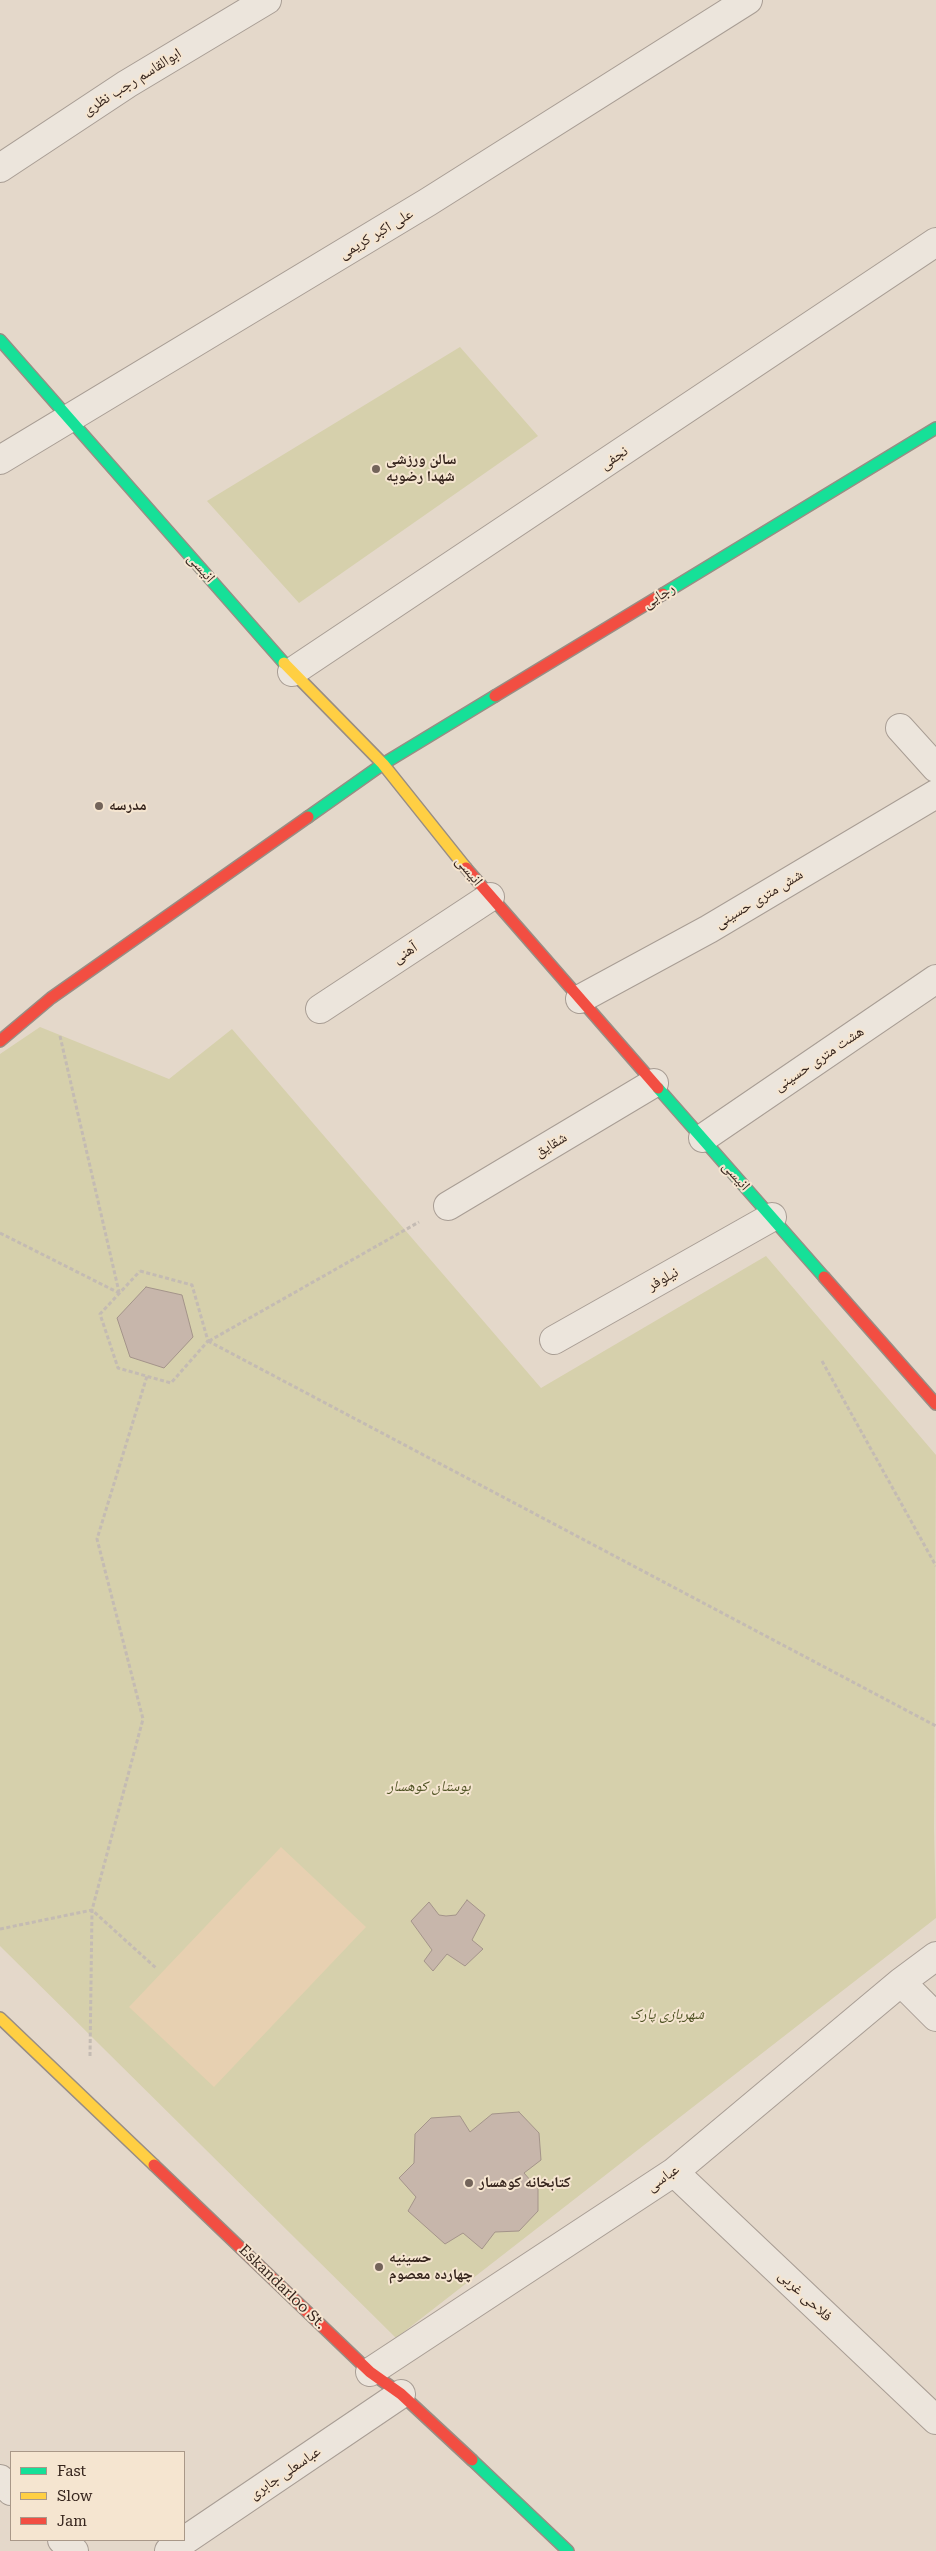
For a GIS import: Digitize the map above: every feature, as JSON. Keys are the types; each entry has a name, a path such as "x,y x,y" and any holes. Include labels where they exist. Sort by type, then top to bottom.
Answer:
{"street":[{"name":"ابوالقاسم رجب نظری","path":"0,168 127,84 267,0"},
{"name":"علی اکبر کریمی","path":"0,460 428,202 748,0"},
{"name":"نجفی","path":"292,672 936,242"},
{"name":"انیسی","path":"0,340 292,672 383,764 490,897 936,1404"},
{"name":"رجایی","path":"0,1041 51,998 383,764 936,428"},
{"path":"900,728 936,768"},
{"name":"شش متری حسینی","path":"580,999 709,928 936,794"},
{"name":"آهنی","path":"320,1009 490,897"},
{"name":"هشت متری حسینی","path":"702,1138 936,980"},
{"name":"شقایق","path":"448,1206 654,1084"},
{"name":"نیلوفر","path":"554,1340 772,1217"},
{"name":"عباسی","path":"370,2372 674,2172 901,1982 936,1956"},
{"path":"901,1982 936,2017"},
{"name":"Eskandarloo St.","path":"0,2018 370,2372 401,2394 568,2551"},
{"name":"فلاحی غربی","path":"674,2172 936,2420"},
{"name":"عباسعلی جابری","path":"185,2540 401,2394"},
{"path":"0,2479 10,2490"},
{"path":"63,2541 74,2551"},
{"name":"عباسعلی جابری","path":"169,2551 184,2541"}],"path":[{"path":"51,998 119,1293"},
{"path":"448,1206 208,1341 171,1383 118,1368 100,1314 140,1271 192,1285 208,1341 936,1726"},
{"path":"0,1233 119,1293"},
{"path":"822,1361 936,1566"},
{"path":"89,2103 92,1910 143,1719 97,1540 147,1376"},
{"path":"0,1929 92,1910"},
{"path":"92,1910 156,1968"}],"green space":[{"name":"سالن ورزشی شهدا رضویه","path":"460,347 538,436 299,603 207,501"},
{"name":"بوستان کوهسار","path":"40,1027 169,1079 232,1029 541,1388 766,1256 936,1455 934,1828 936,1918 396,2338 0,1946 0,1054"}],"sand":[{"path":"281,1847 366,1927 214,2087 129,2007"}],"building":[{"path":"146,1287 182,1295 193,1337 164,1368 130,1357 117,1318"},
{"path":"467,1900 485,1915 472,1940 483,1949 465,1966 447,1954 433,1971 424,1961 432,1950 411,1921 429,1902 439,1915 446,1916 456,1915"},
{"name":"کتابخانه کوهسار","path":"519,2112 539,2133 541,2160 524,2173 538,2189 538,2211 519,2231 495,2232 482,2249 463,2233 445,2244 408,2211 416,2197 399,2178 414,2163 415,2134 431,2118 460,2116 470,2132 492,2114"}],"traffic: fast":[{"path":"0,340 284,663"},
{"path":"663,594 936,428"},
{"path":"308,817 383,764 495,696"},
{"path":"658,1088 824,1277"},
{"path":"472,2460 568,2551"}],"traffic: slow":[{"path":"284,663 383,764 466,868"},
{"path":"0,2018 154,2165"}],"traffic: jam":[{"path":"495,696 663,594"},
{"path":"0,1041 51,998 308,817"},
{"path":"466,868 658,1088"},
{"path":"824,1277 936,1404"},
{"path":"154,2165 370,2372 401,2394 472,2460"}],"place":[{"name":"سالن ورزشی شهدا رضویه","path":"376,469"},
{"name":"مدرسه","path":"99,806"},
{"name":"کتابخانه کوهسار","path":"469,2183"},
{"name":"حسینیه چهارده معصوم","path":"379,2267"}],"park label":[{"name":"شهربازی پارک","path":"667,2015"}]}
